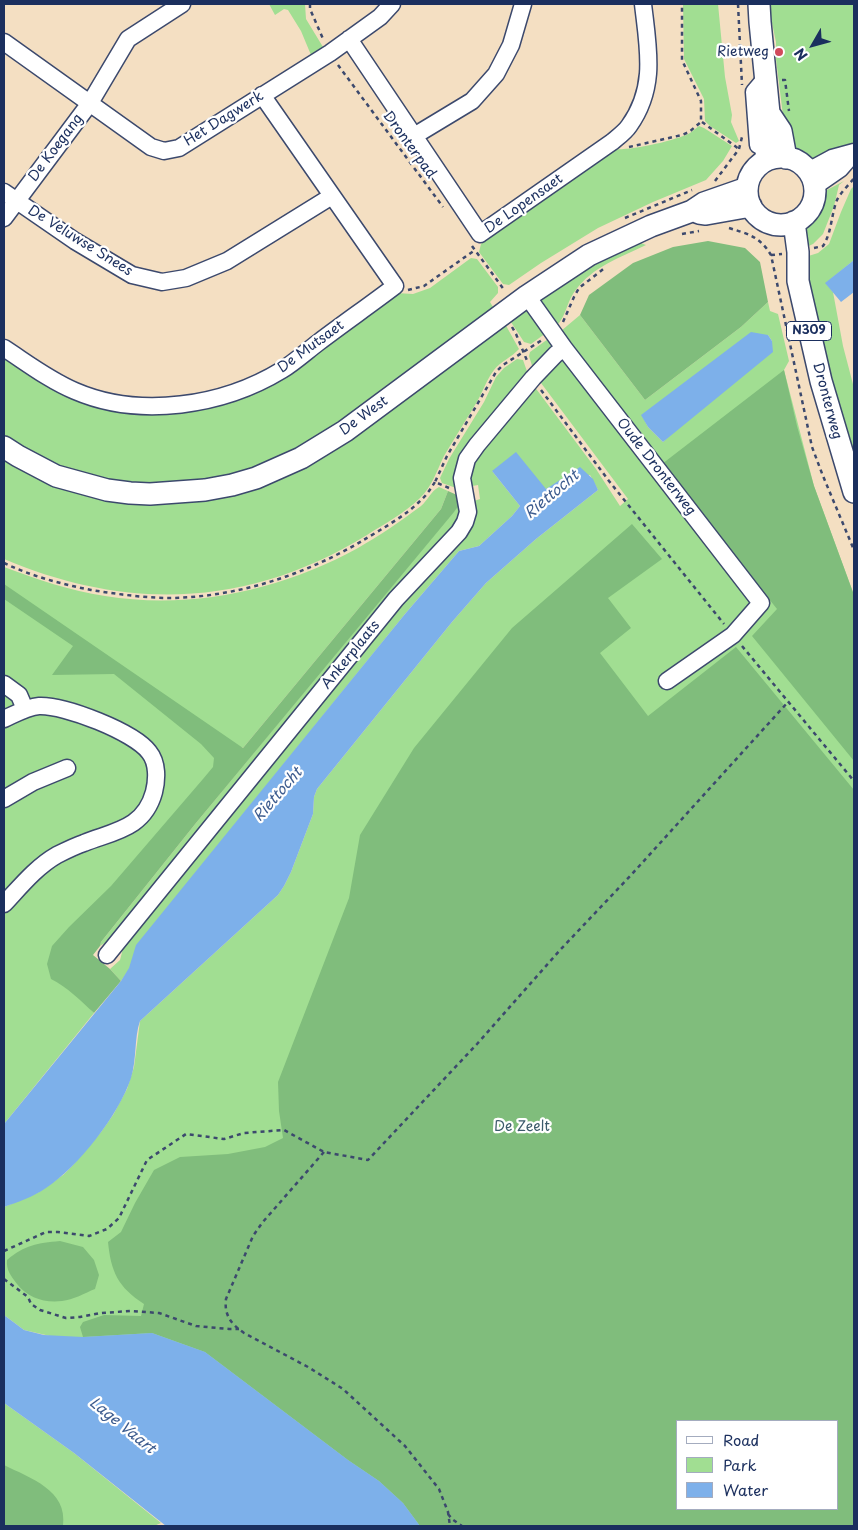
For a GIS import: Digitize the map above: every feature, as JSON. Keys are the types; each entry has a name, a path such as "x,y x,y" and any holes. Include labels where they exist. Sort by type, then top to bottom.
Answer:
{"main road":[{"path":"759,4 769,113 781,131 771,161 749,179 749,197 754,212 764,221 785,224 803,217 810,208 814,198 811,179 802,164 771,161"},
{"name":"De West","path":"4,448 56,476 108,490 150,494 204,490 256,478 301,458 346,431 527,296 589,255 652,226 692,211 706,214 721,204 749,197"},
{"name":"Dronterweg","path":"785,224 784,254 798,281 821,381 854,492"}],"street":[{"name":"De Koegang","path":"4,218 10,197 90,103 128,39 182,4"},
{"name":"Het Dagwerk","path":"4,42 150,147 164,151 178,148 330,52 380,17 392,4"},
{"path":"414,136 472,101 496,74 512,45 523,4"},
{"name":"De Lopensaet","path":"349,39 414,136 475,238 612,142 628,128 642,105 649,66 643,4"},
{"path":"765,79 754,92 771,161"},
{"path":"262,95 395,286"},
{"path":"811,179 840,170 854,152"},
{"name":"De Veluwse Snees","path":"10,197 75,242 132,276 162,282 186,278 227,261 332,196"},
{"name":"De Mutsaet","path":"4,348 48,378 76,392 109,402 140,405 173,405 205,401 244,389 285,368 395,286"},
{"name":"Oude Dronterweg","path":"527,296 552,333 762,602 733,636"},
{"name":"Ankerplaats","path":"108,956 396,599 459,532 468,512 462,478 467,459 533,378 564,348"},
{"path":"667,681 733,636"},
{"path":"4,684 19,696 25,709"},
{"path":"4,719 25,709 39,706 63,709 85,716 130,738 149,752 156,766 155,786 150,804 140,818 130,825 55,856 34,872 4,904"},
{"path":"4,799 33,782 67,768"}],"path":[{"name":"Dronterpad","path":"310,4 310,9 330,52 446,211"},
{"path":"682,4 682,60 701,101 702,122"},
{"path":"738,4 742,89"},
{"path":"612,142 617,147 622,148 646,144 689,132 702,122"},
{"path":"702,122 739,149"},
{"path":"744,134 739,149 715,180 726,227 750,235 758,239 766,247 784,254 823,246 828,238 838,197 854,178"},
{"path":"638,211 698,187"},
{"path":"681,234 708,230"},
{"path":"475,238 475,250 505,291"},
{"path":"475,238 475,250"},
{"path":"395,286 408,290 424,286 475,250"},
{"name":"Dronterweg","path":"784,254 776,279 812,447 854,550"},
{"path":"4,563 64,584 116,594 170,598 227,592 251,587 289,576 340,553 413,508 425,496 435,482 447,456 496,372 503,365 560,326 574,296 580,288 608,266"},
{"path":"533,378 609,481 733,636 854,781"},
{"path":"435,482 464,494"},
{"path":"4,1252 46,1232 89,1236 107,1229 118,1218 147,1160 186,1134 224,1139 244,1133 284,1130 324,1152 368,1160 477,1044 561,949 632,874 788,702"},
{"path":"324,1152 262,1223 253,1236 226,1299 225,1308 228,1317 238,1329 344,1389 405,1446 439,1488 452,1519 462,1526"},
{"path":"4,1279 28,1297 31,1304 40,1310 66,1318 131,1311 159,1313 196,1326 238,1329"},
{"path":"448,1512 450,1526"}],"green space":[{"path":"269,4 305,4 306,19 323,47 311,55 301,31 288,10 284,9 275,15"},
{"path":"683,4 718,4 725,77 732,115 731,122 739,141 736,143 705,121 704,99 684,59"},
{"path":"768,4 854,4 854,144 825,160 804,161 793,155 786,140 776,59 776,42"},
{"path":"699,126 732,146 723,161 706,180 598,228 509,285 503,284 479,252 481,244 613,149 640,147 663,142 690,133"},
{"path":"844,181 839,185 834,206 823,234 813,244 802,249 801,232 811,222 818,203 827,190"},
{"path":"854,186 854,260 826,283 833,292 843,346 854,388 854,466 832,390 802,258 818,253 829,244 841,212"},
{"path":"708,241 745,248 760,262 768,302 741,327 645,400 580,315 589,295 633,263 673,247"},
{"path":"638,242 646,245 598,269 582,283 572,296 561,320 554,328 538,305 539,297 575,273"},
{"path":"471,258 477,259 498,287 498,293 490,302 496,312 433,359 394,380 362,404 353,418 254,473 163,488 77,476 4,441 4,354 85,400 211,405 396,293 413,294 430,288"},
{"name":"De Zeelt","path":"768,302 770,311 778,314 789,361 784,370 814,486 854,595 854,1526 296,1526 50,1336 24,1330 4,1315 4,1207 39,1192 63,1175 101,1132 127,1089 134,1067 140,1021 278,895 291,872 313,814 314,797 317,789 452,622 486,583 536,539 598,490 590,475 546,489 492,471 520,506 512,516 479,546 459,551 405,614 212,853 121,981 110,969 120,960 125,941 400,602 471,502 480,499 478,485 467,487 470,462 534,386 596,469 620,506 628,499 538,379 563,356 581,383 651,475 662,464 561,331 580,315 645,400 741,327","holes":["768,335 772,341 663,442 648,427 642,415"]},
{"path":"521,310 529,311 546,333 531,344 524,342 509,319"},
{"path":"504,322 519,349 494,370 424,494 408,509 367,535 323,559 278,577 234,588 188,594 143,594 97,588 51,576 4,559 4,455 57,482 244,489"},
{"path":"548,339 554,346 534,372 529,356 530,352"},
{"path":"517,359 523,360 529,377 507,405 459,489 442,483 440,478 449,459 484,402 496,377 504,368"},
{"path":"784,370 814,486 854,595 854,761 752,636 777,609 662,464"},
{"path":"439,487 448,491 441,509 68,957 94,1013 4,1124 4,567 66,588 138,600 203,598 236,593 299,575 329,563 358,548 421,506"},
{"path":"448,491 457,495 462,501 454,512 196,823 101,942 93,955 121,981 94,1013 68,990 51,979 47,964 52,946 111,886 213,767 214,758 201,744 114,674 52,675 73,646 4,599 4,584 243,748 441,509"},
{"path":"462,501 463,516 111,939 100,946 101,942 196,823"},
{"name":"De Zeelt","path":"632,524 662,559 608,598 631,628 600,653 648,716 736,647 854,790 854,1526 420,1526 403,1503 379,1481 348,1460 205,1352 152,1333 83,1337 80,1327 83,1322 104,1315 141,1316 144,1304 135,1298 117,1278 111,1262 108,1242 121,1232 154,1170 180,1157 228,1154 265,1147 283,1138 279,1111 278,1082 349,898 360,835 414,748 512,628"},
{"path":"60,1241 83,1247 94,1260 99,1275 95,1289 75,1298 62,1301 37,1299 21,1289 8,1270 7,1260 20,1251 32,1246"},
{"path":"4,1403 74,1453 161,1523 154,1526 4,1526"},
{"path":"4,1465 35,1481 53,1494 60,1503 63,1514 63,1526 4,1525"}],"water":[{"path":"854,260 854,292 841,302 825,283"},
{"path":"751,332 768,335 772,341 773,352 663,442 648,427 641,415"},
{"name":"Riettocht","path":"516,452 546,489 580,467 593,479 598,490 536,539 486,583 452,622 317,789 314,797 313,814 291,872 278,895 140,1021 131,1078 117,1108 96,1139 71,1167 46,1188 31,1197 4,1207 4,1124 121,981 129,968 136,945 405,614 459,551 479,546 512,516 520,506 492,471"},
{"name":"Lage Vaart","path":"4,1315 24,1330 44,1335 83,1337 152,1333 205,1352 348,1460 379,1481 403,1503 420,1526 166,1526 74,1453 4,1403"}],"place":[{"name":"Rietweg","path":"779,52"}]}
